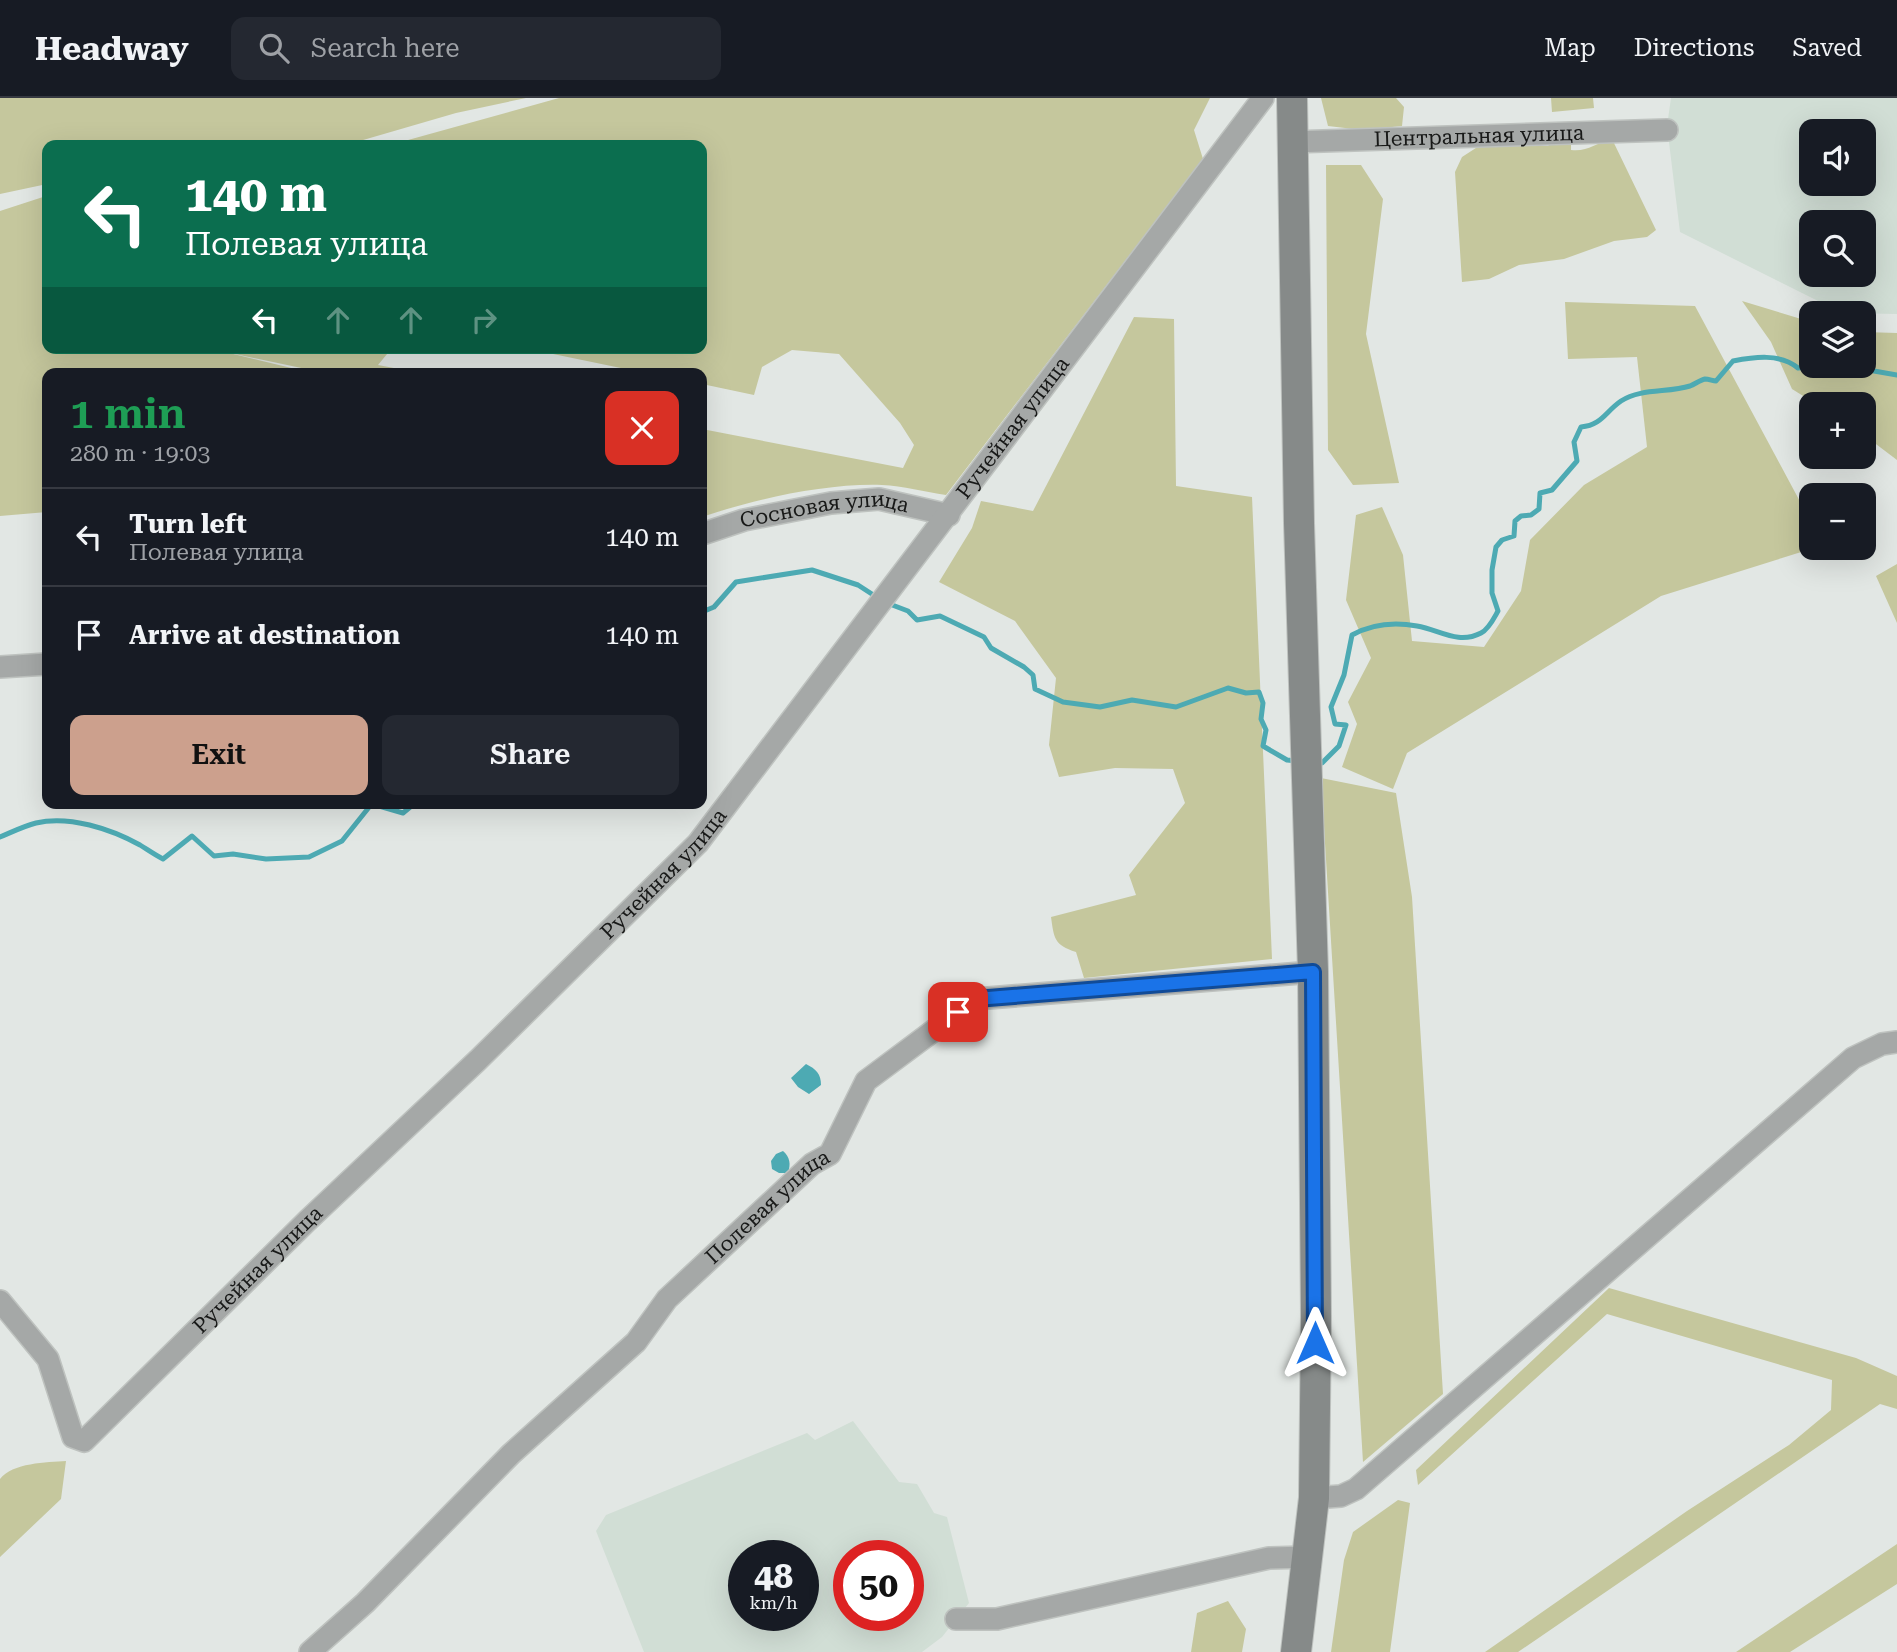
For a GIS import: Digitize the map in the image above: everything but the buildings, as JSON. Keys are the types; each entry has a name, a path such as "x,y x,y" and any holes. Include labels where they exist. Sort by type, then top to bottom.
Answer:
{"main road":[{"path":"1292,98 1302,629 1313,972 1316,1317 1314,1498 1296,1652"}],"street":[{"name":"Ручейная улица","path":"0,1301 48,1359 73,1437 84,1441 698,843 949,515 1262,98"},
{"name":"Центральная улица","path":"1292,142 1667,130"},
{"name":"Сосновая улица","path":"707,532 769,515 831,503 879,499 949,515"},
{"path":"0,667 42,664"},
{"name":"Полевая улица","path":"310,1652 365,1603 511,1454 636,1342 667,1298 812,1164 830,1154 866,1081 976,999 1313,972"},
{"path":"1314,1498 1341,1496 1356,1489 1853,1058 1882,1044 1897,1042"},
{"path":"956,1619 997,1619 1269,1558 1307,1557"}],"shaded area":[{"path":"1671,98 1897,98 1897,314 1876,314 1876,301 1818,301 1680,232 1667,126"},
{"path":"853,1421 899,1482 917,1484 934,1513 947,1517 969,1603 942,1637 922,1652 644,1652 596,1531 606,1515 807,1433 815,1440"}],"green space":[{"path":"0,98 526,98 456,113 363,140 42,140 42,185 0,194"},
{"path":"559,98 1210,98 1194,130 1203,159 946,495 890,486 861,485 767,498 707,515 707,430 903,468 914,445 900,423 839,354 792,350 762,367 754,395 707,385 707,368 621,368 553,354 707,354 707,140 408,140"},
{"path":"1321,98 1396,98 1404,107 1402,126 1362,130 1328,126"},
{"path":"1551,98 1593,98 1594,108 1552,112"},
{"path":"1571,139 1571,150 1577,150 1612,139 1656,230 1647,237 1614,241 1564,259 1519,265 1489,279 1462,282 1455,172 1462,157 1479,146 1548,146 1554,140"},
{"path":"1326,165 1361,165 1383,199 1366,334 1399,483 1353,485 1328,450"},
{"path":"42,197 42,354 233,354 291,368 42,368 42,512 0,516 0,211"},
{"path":"1742,301 1799,318 1799,378 1876,378 1876,332 1897,333 1897,460 1876,444 1876,392 1799,393 1792,389 1771,342"},
{"path":"1565,302 1695,306 1799,500 1799,553 1661,596 1407,753 1393,789 1342,767 1357,724 1348,702 1371,658 1346,600 1356,515 1382,507 1403,555 1412,641 1484,647 1521,591 1530,540 1584,485 1647,447 1637,357 1568,359"},
{"path":"1134,317 1174,319 1176,486 1252,497 1272,959 1084,978 1076,952 1063,947 1056,940 1051,917 1136,895 1129,875 1185,803 1173,769 1115,768 1059,777 1049,745 1056,678 1015,621 939,582 972,528 981,501 1033,511"},
{"path":"235,354 387,354 378,365 394,368 301,368"},
{"path":"1897,564 1897,623 1876,576"},
{"path":"1321,778 1396,793 1412,897 1443,1394 1363,1462"},
{"path":"1609,1288 1856,1358 1897,1376 1897,1409 1880,1404 1518,1652 1485,1652 1687,1511 1789,1445 1831,1410 1832,1380 1607,1314 1418,1485 1416,1470"},
{"path":"66,1461 61,1499 0,1557 0,1479 21,1467"},
{"path":"1398,1500 1410,1503 1390,1652 1331,1652 1344,1560 1353,1532"},
{"path":"1897,1544 1897,1584 1790,1652 1736,1652"},
{"path":"1228,1601 1246,1629 1242,1652 1191,1652 1197,1613"}],"water":[{"path":"806,1064 817,1072 821,1081 821,1085 809,1094 791,1078"},
{"path":"783,1151 789,1161 788,1173 779,1173 772,1169 771,1161 776,1154"}],"waterway":[{"path":"1317,763 1322,763 1339,746 1346,725 1335,724 1331,707 1344,675 1352,635 1368,628 1392,624 1417,626 1465,638 1486,629 1498,611 1492,593 1496,547 1502,540 1514,536 1515,521 1539,509 1540,493 1552,490 1577,461 1574,442 1581,427 1599,421 1629,397 1682,388 1705,379 1716,381 1733,361 1767,357 1783,360 1799,368"},
{"path":"1876,371 1897,375"},
{"path":"707,610 714,607 736,582 812,570 858,585 878,598"},
{"path":"887,603 908,611 917,620 940,616 984,637 991,648 1033,675 1035,689 1063,702 1100,707 1132,700 1176,707 1228,688 1246,693 1259,692 1263,703 1261,719 1266,730 1263,746 1287,760 1297,761"},
{"path":"0,837 36,823 62,821 90,825 116,834 163,859 192,836 214,856 233,854 266,859 309,857 342,841 368,809"},
{"path":"389,809 403,813 408,809"}],"route":[{"path":"958,1012 976,999 1313,972 1315,1343"}]}
